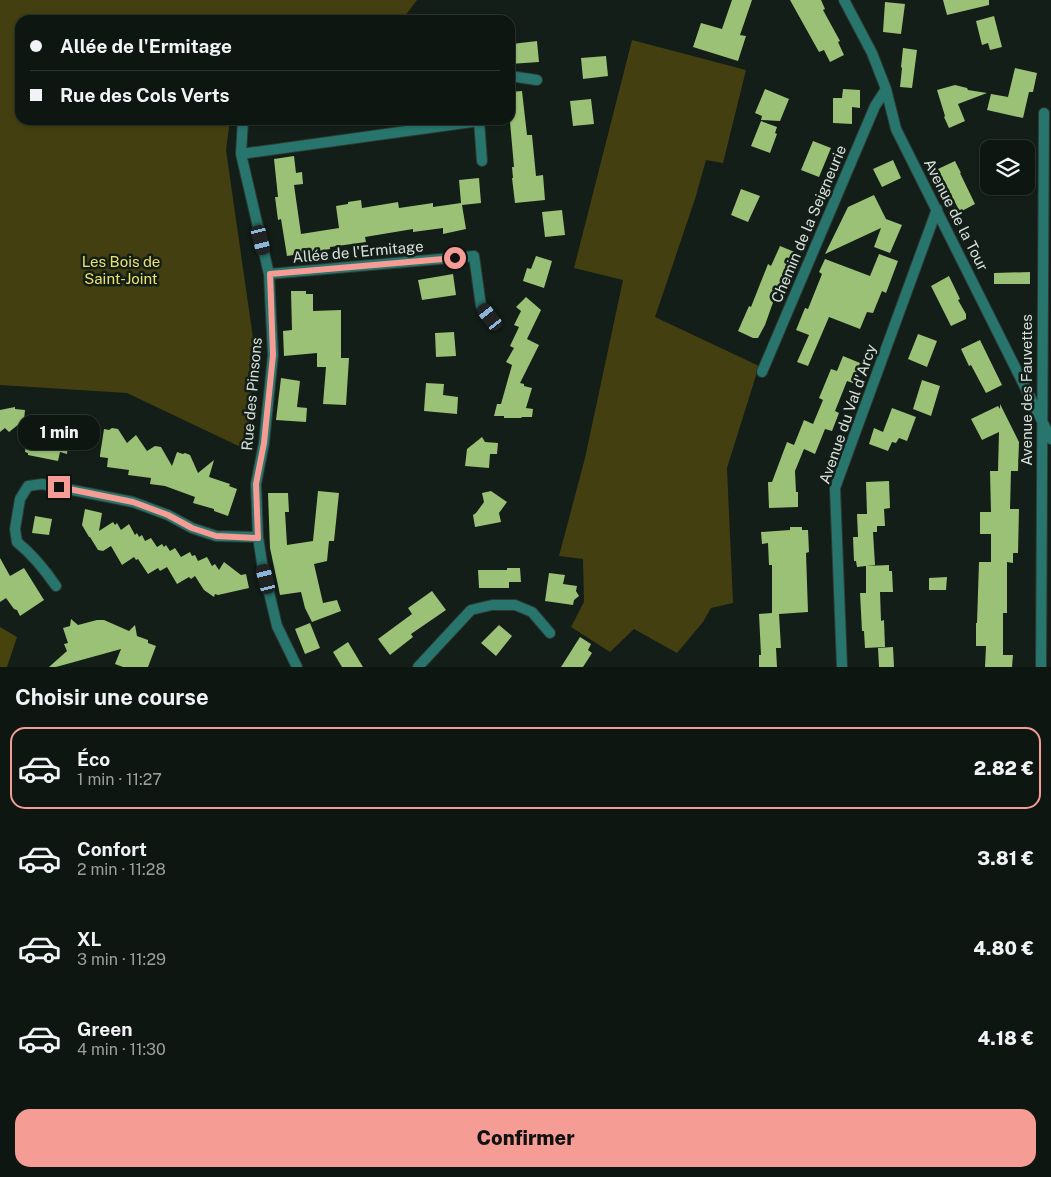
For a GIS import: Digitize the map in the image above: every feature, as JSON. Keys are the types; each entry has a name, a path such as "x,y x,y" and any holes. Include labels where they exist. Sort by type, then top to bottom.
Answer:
{"street":[{"name":"Avenue de la Tour","path":"844,0 872,53 886,89 896,129 1051,439"},
{"path":"515,77 537,80"},
{"name":"Chemin de la Seigneurie","path":"762,372 875,106 886,89"},
{"name":"Avenue des Fauvettes","path":"1040,667 1044,113"},
{"name":"Rue des Pinsons","path":"242,125 241,154 270,274 273,355 264,443 256,484 258,538 277,626 297,667"},
{"path":"241,154 444,125"},
{"path":"479,125 482,161"},
{"name":"Avenue du Val d'Arcy","path":"842,667 835,488 937,209"},
{"name":"Allée de l'Ermitage","path":"270,274 474,256 481,306 490,317"},
{"path":"56,586 43,567 17,542 15,529 20,499 28,486 42,484 133,502 168,515 192,528 216,536 258,538"},
{"path":"418,667 472,610 492,605 515,605 532,612 550,633"}],"shaded area":[{"path":"0,627 17,637 7,667 0,667"}],"green space":[{"name":"Les Bois de Saint-Joint","path":"0,0 417,0 406,15 15,15 15,125 229,125 226,150 253,338 249,451 127,393 0,385"},
{"path":"632,40 746,70 723,163 706,160 695,199 655,317 759,366 727,468 733,603 711,608 703,622 677,653 634,629 610,652 571,627 584,602 583,559 559,556 585,458 623,280 574,268"}],"building":[{"path":"732,0 752,0 740,35 746,36 738,61 693,47 701,23 722,29"},
{"path":"790,0 821,0 825,9 823,10 840,41 838,42 844,55 830,62 824,50 819,52"},
{"path":"943,0 989,0 989,5 947,15"},
{"path":"885,2 905,4 901,34 883,32"},
{"path":"994,16 1002,47 990,50 988,43 982,45 976,21"},
{"path":"537,41 539,62 515,64 515,44"},
{"path":"903,48 917,50 912,88 900,87"},
{"path":"606,56 608,76 583,79 581,58"},
{"path":"1015,68 1037,73 1033,92 1029,92 1023,118 987,110 991,94 1008,97"},
{"path":"955,85 967,88 968,90 987,93 958,104 965,121 949,128 937,90"},
{"path":"765,89 789,99 780,121 761,120 762,116 755,113"},
{"path":"843,89 860,90 860,108 852,107 852,124 833,123 833,98 842,98"},
{"path":"522,91 527,135 532,135 536,176 543,175 545,200 515,203 510,125 515,125 515,92"},
{"path":"591,99 594,124 573,126 570,101"},
{"path":"761,121 777,127 775,133 777,134 770,153 751,146"},
{"path":"813,141 831,148 819,177 801,170"},
{"path":"294,156 296,173 302,172 303,184 294,185 301,234 339,228 336,206 348,204 348,202 361,200 362,208 398,202 399,208 433,203 433,207 461,203 459,180 479,178 481,203 462,205 466,229 443,234 443,228 413,232 413,229 365,237 366,242 287,256 281,219 278,220 275,197 278,197 274,159"},
{"path":"893,160 901,178 882,187 873,169"},
{"path":"955,161 975,204 960,212 938,169"},
{"path":"741,189 760,196 748,222 731,215"},
{"path":"874,195 886,219 902,225 890,253 874,247 881,228 825,254 848,207"},
{"path":"562,210 565,235 545,237 542,212"},
{"path":"780,246 797,253 784,281 781,280 765,325 758,338 753,338 738,331 749,306 751,307 768,264 771,266"},
{"path":"879,254 898,261 886,293 882,291 873,313 867,312 860,329 829,317 808,366 797,362 809,335 796,330 805,308 808,309 822,274 819,272 825,259 870,276"},
{"path":"536,256 552,261 544,288 523,281 527,268 531,269"},
{"path":"1030,272 1030,284 994,284 994,273"},
{"path":"453,274 456,295 422,300 418,280"},
{"path":"949,276 960,299 958,300 966,314 966,319 951,326 931,286"},
{"path":"291,291 306,291 306,294 313,294 313,311 341,310 341,358 349,358 346,405 323,404 326,367 317,367 317,353 284,356 283,331 292,330"},
{"path":"526,297 541,310 527,339 539,345 520,383 532,388 526,408 533,409 532,417 504,418 504,416 494,416 497,404 501,404 512,365 506,362 514,348 510,346 519,327 514,325 521,311 516,307"},
{"path":"454,332 456,356 436,357 435,333"},
{"path":"918,334 937,341 927,367 908,359"},
{"path":"980,340 1002,385 986,393 961,349"},
{"path":"843,356 860,363 853,383 847,381 835,411 839,413 832,431 825,429 815,454 804,449 795,471 798,507 769,508 768,482 772,482 787,442 794,445 804,420 813,424 823,400 819,398 831,369 837,371"},
{"path":"281,378 300,381 297,407 307,408 306,422 276,420"},
{"path":"922,380 940,386 931,416 913,409"},
{"path":"426,383 444,384 443,395 458,397 457,414 424,411"},
{"path":"1000,404 1019,442 1018,471 1011,471 1010,509 1019,509 1018,553 1013,553 1013,563 1007,562 1007,613 1003,613 1003,655 1013,655 1012,667 985,667 986,646 976,646 976,623 979,562 991,562 991,534 980,534 980,512 991,512 990,471 998,471 999,432 982,440 971,419 998,406 1000,409"},
{"path":"15,407 15,409 25,410 24,420 9,432 5,428 0,432 0,410"},
{"path":"892,408 916,417 907,441 899,438 896,443 892,442 888,451 869,444 874,428 883,432"},
{"path":"61,419 64,425 70,426 67,454 60,452 58,461 28,455 25,452 29,424 50,428"},
{"path":"112,428 118,429 127,443 136,435 147,451 155,446 161,447 172,466 177,452 190,455 198,473 214,460 209,477 230,484 229,486 237,489 228,516 214,511 214,509 193,503 195,497 165,486 150,484 151,478 128,475 129,470 107,467 108,458 100,457 100,455 104,429 109,430"},
{"path":"482,437 485,442 498,443 497,454 490,454 489,468 465,466 467,449"},
{"path":"889,481 890,508 884,509 885,526 877,526 877,532 873,532 875,565 857,567 856,561 854,561 853,537 858,537 857,514 867,514 866,482"},
{"path":"318,491 339,493 334,541 329,541 327,561 314,564 323,603 337,600 341,611 312,622 305,608 301,592 280,595 270,548 268,493 288,493 289,512 285,512 287,545 313,541"},
{"path":"491,491 507,502 499,513 501,522 475,527 473,515 484,502 482,493"},
{"path":"85,509 102,513 99,531 113,522 115,525 117,523 121,530 129,524 135,535 137,533 139,537 142,535 145,541 151,538 157,547 162,544 164,547 166,545 170,551 175,548 181,557 190,552 192,556 195,555 198,561 207,557 212,566 215,564 219,570 224,562 241,575 246,574 249,588 218,595 215,594 214,597 204,590 195,576 191,579 189,577 177,584 167,567 160,571 158,568 148,574 138,559 136,560 134,557 122,565 111,546 103,551 98,550 89,537 82,525"},
{"path":"35,516 52,519 49,535 32,533"},
{"path":"790,527 802,527 802,530 808,530 809,552 806,553 808,612 779,614 781,648 776,648 777,667 759,667 759,655 761,655 759,614 772,613 772,565 769,565 768,543 762,544 761,532 790,530"},
{"path":"0,558 10,576 24,568 44,600 20,616 6,598 0,602"},
{"path":"889,565 889,571 892,571 893,592 880,592 881,621 884,620 885,647 865,648 860,593 866,593 866,566"},
{"path":"507,568 520,568 521,582 509,582 509,588 479,588 478,570 507,570"},
{"path":"549,573 565,575 563,584 577,586 576,591 579,596 574,600 573,605 545,601"},
{"path":"947,577 946,590 929,590 929,578"},
{"path":"432,591 446,610 411,634 413,637 390,655 378,639 412,614 408,608"},
{"path":"71,619 78,625 104,620 129,631 135,625 137,636 148,640 148,643 156,646 148,667 123,667 115,664 121,649 56,667 49,667 67,651 64,644 68,643 63,628 70,626"},
{"path":"310,623 320,648 305,654 295,629"},
{"path":"499,625 512,636 496,656 481,643"},
{"path":"580,637 591,644 588,650 592,653 583,667 561,667"},
{"path":"348,642 363,667 342,667 333,652"},
{"path":"893,647 894,667 879,667 878,648"}],"route":[{"path":"59,487 133,502 168,515 192,528 216,536 258,538 256,484 264,443 273,355 270,274 455,258"}]}
